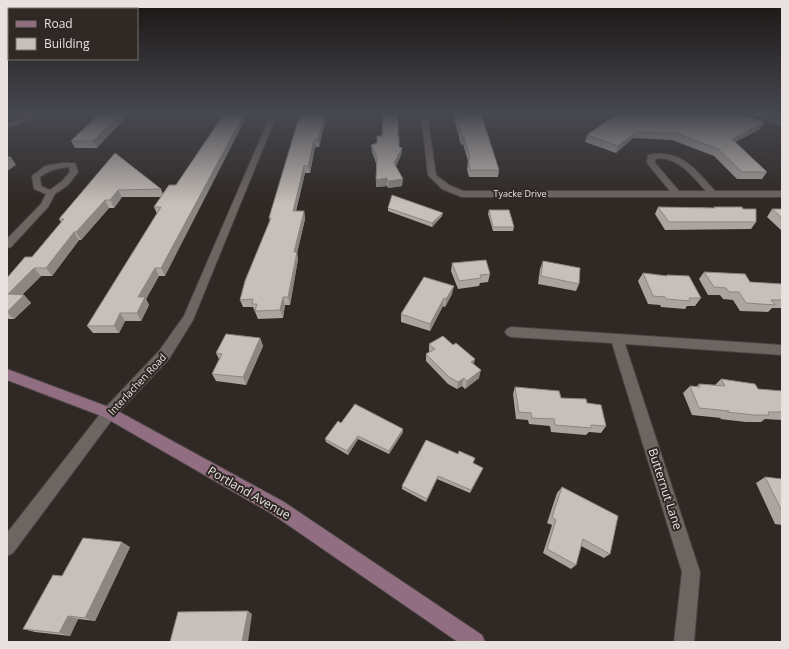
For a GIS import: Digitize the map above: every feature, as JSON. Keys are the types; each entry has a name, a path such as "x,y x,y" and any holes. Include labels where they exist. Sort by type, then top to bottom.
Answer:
{"street":[{"name":"Interlachen Road","path":"7,547 109,413 164,355 189,317 261,144"},
{"name":"Tyacke Drive","path":"428,144 432,175 438,183 447,190 462,194 782,194"},
{"path":"677,194 651,163 651,157 659,155 682,161 713,194"},
{"path":"7,245 45,205 51,193"},
{"path":"511,332 782,350"},
{"name":"Butternut Lane","path":"617,339 691,572 684,642"},
{"name":"Portland Avenue","path":"7,374 109,413 278,508 475,642"}],"building":[{"path":"204,144 228,144 161,268 155,268 138,297 145,297 137,313 120,313 114,326 87,326 161,207 154,207 169,185 176,185"},
{"path":"291,144 313,144 308,166 304,166 293,211 304,211 294,252 297,252 288,297 283,297 280,310 255,311 257,304 252,304 253,299 240,300 245,281 271,218 269,218"},
{"path":"399,144 399,147 402,148 394,163 403,179 388,181 387,178 376,180 377,157 371,145"},
{"path":"466,144 491,144 499,170 470,170 468,162 470,158"},
{"path":"706,144 738,144 767,172 742,172 718,149"},
{"path":"115,153 161,189 118,190 110,200 105,200 76,232 74,232 46,268 34,268 8,294 24,295 7,312 7,278 25,257 32,257 64,219 59,219"},
{"path":"392,195 443,213 432,223 388,208"},
{"path":"658,207 742,207 743,209 756,209 756,222 669,222"},
{"path":"772,209 782,209 782,218"},
{"path":"489,210 509,210 514,227 493,227"},
{"path":"486,260 490,274 480,275 481,278 459,281 452,263"},
{"path":"543,261 580,268 579,284 541,276"},
{"path":"704,272 745,274 750,282 782,284 782,300 771,300 775,305 746,303 739,292 729,292 726,288 714,287"},
{"path":"643,273 667,276 689,276 701,298 689,298 690,301 666,299 665,297 653,296"},
{"path":"424,277 454,286 446,299 444,298 430,324 401,314"},
{"path":"226,334 260,338 243,377 212,374 222,354 216,353"},
{"path":"443,336 453,345 456,343 475,359 471,362 481,370 467,381 464,378 458,382 449,377 426,354 435,349 429,344"},
{"path":"721,379 755,384 758,389 782,391 782,412 768,412 769,415 754,415 699,408 690,386 700,387 699,384 725,386"},
{"path":"515,387 559,391 561,398 586,399 587,403 601,405 606,426 591,425 591,428 555,425 554,419 532,418 531,413 519,412"},
{"path":"355,404 403,429 389,451 358,436 347,451 325,439 338,421 341,423"},
{"path":"426,440 458,454 459,451 475,458 473,463 483,468 471,490 438,476 427,499 402,486"},
{"path":"765,477 782,479 782,511"},
{"path":"562,487 618,516 610,554 583,539 576,565 547,549 556,520 552,517"},
{"path":"83,538 122,542 85,618 68,616 59,633 23,629 53,575 62,576"},
{"path":"248,611 242,642 170,642 178,612"}]}
